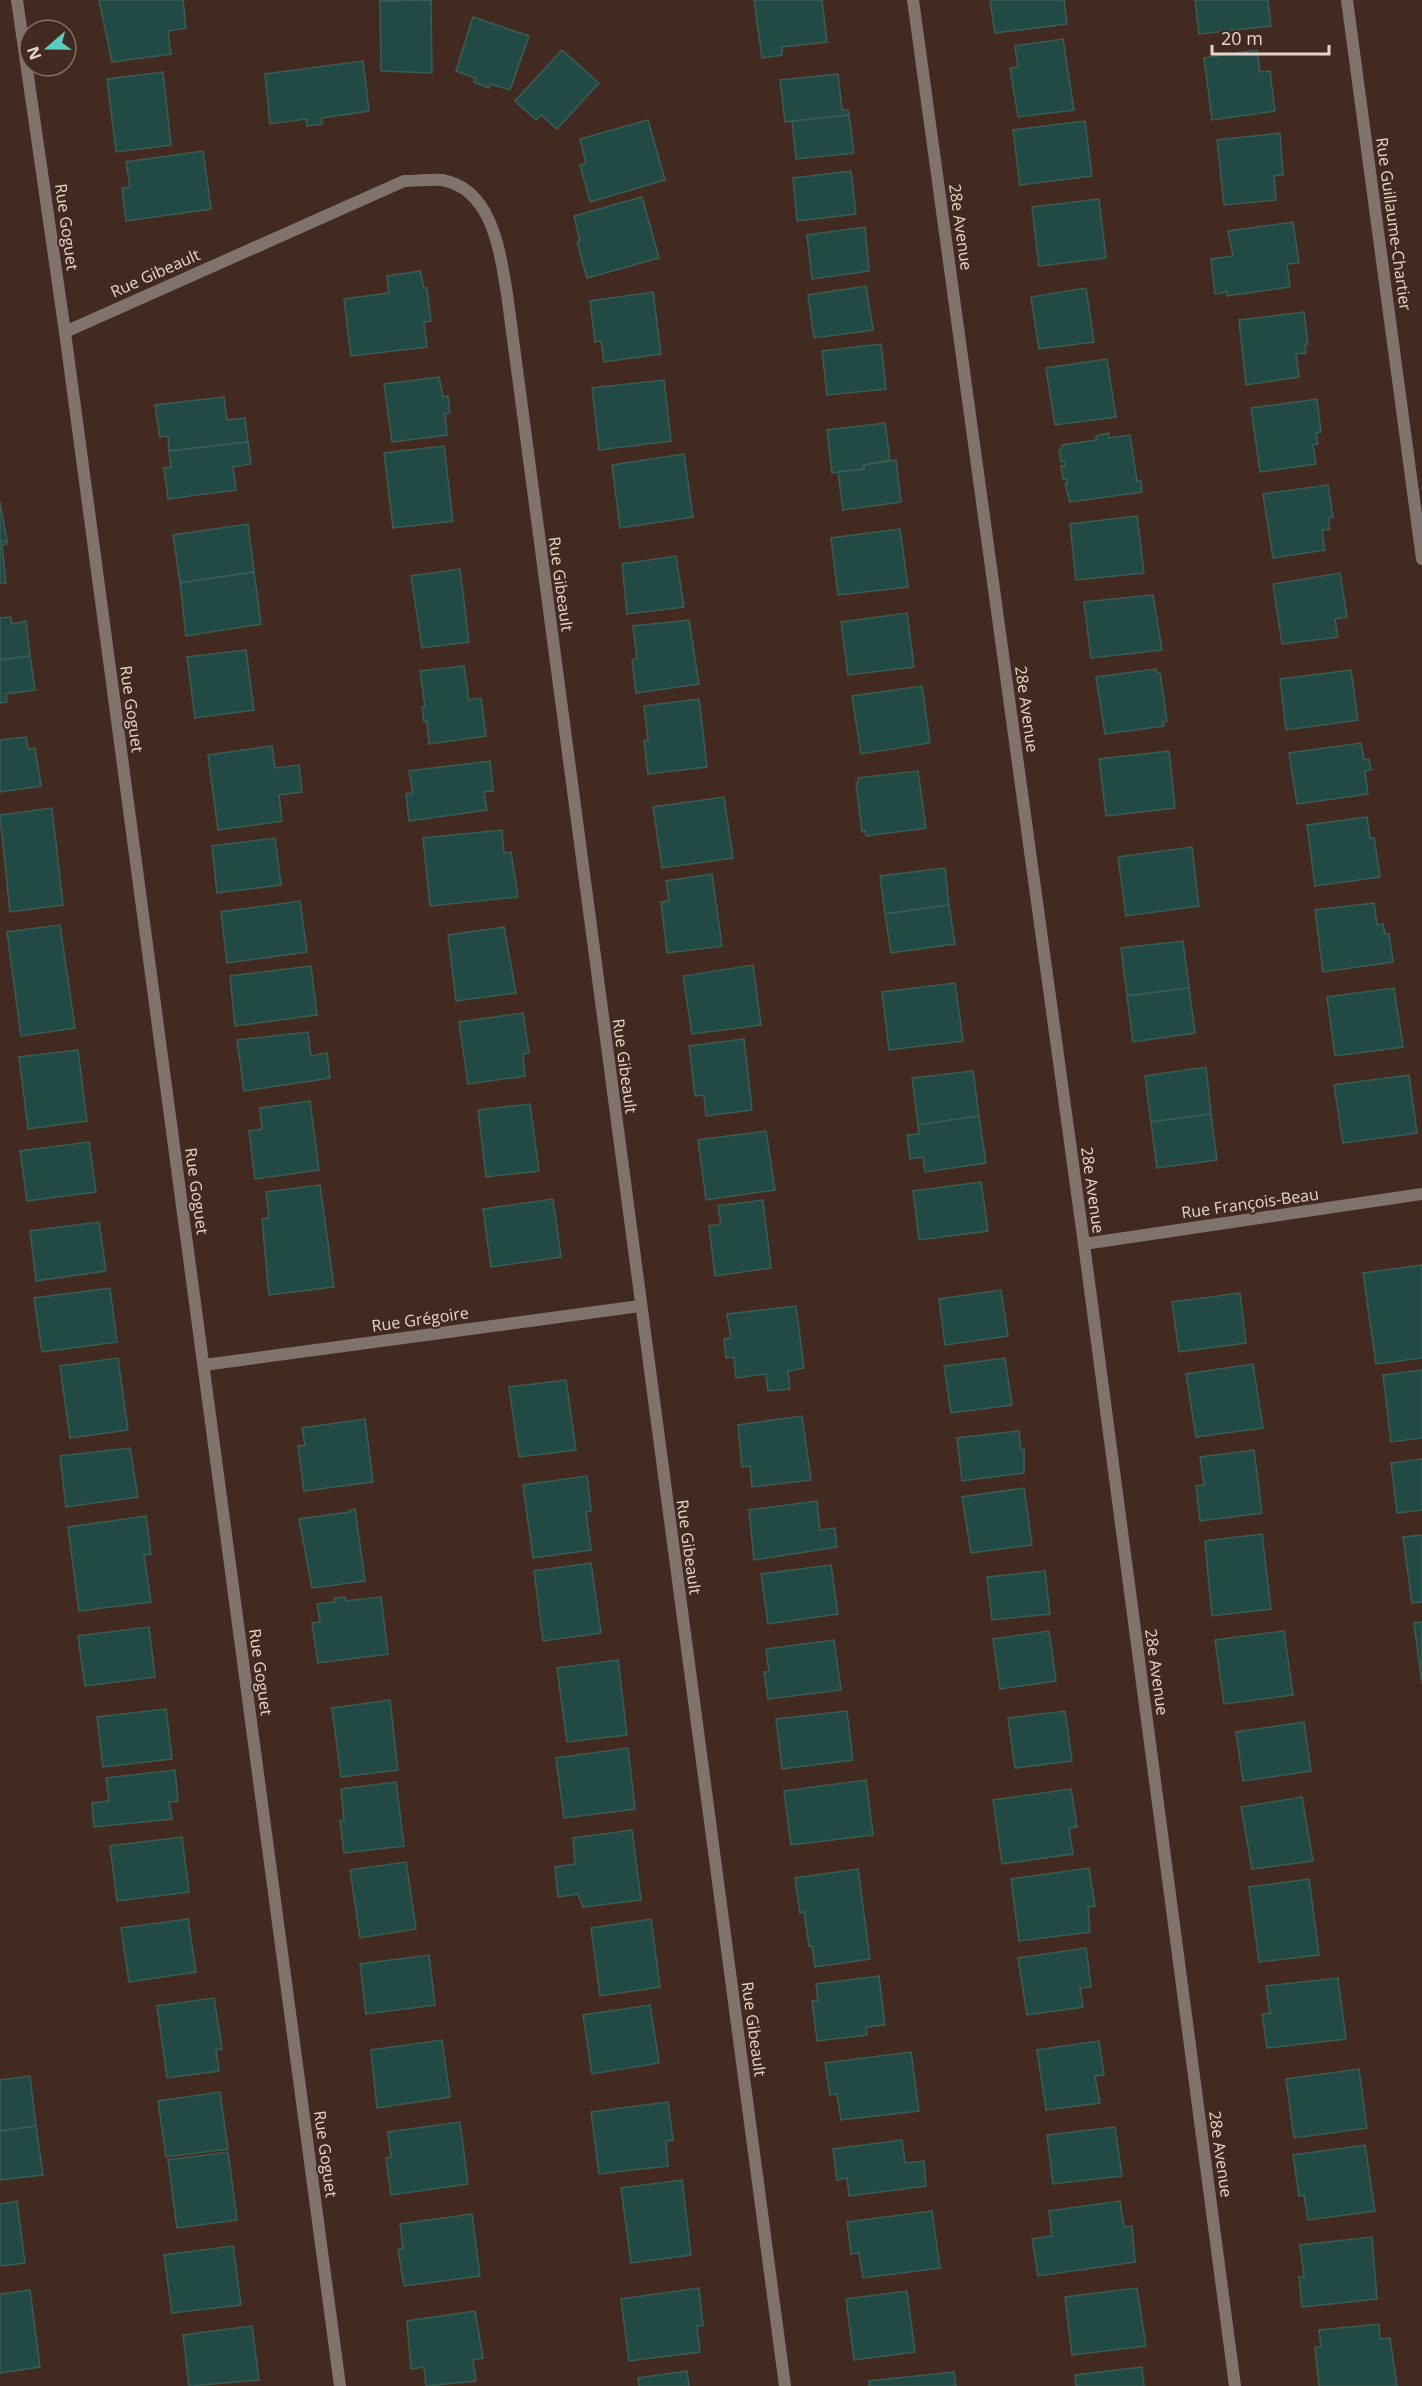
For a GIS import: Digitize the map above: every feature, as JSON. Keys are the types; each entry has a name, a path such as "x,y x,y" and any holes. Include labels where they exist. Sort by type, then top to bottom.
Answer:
{"street":[{"name":"Rue Goguet","path":"18,0 65,332 340,2386"},
{"name":"28e Avenue","path":"913,0 1084,1244 1235,2386"},
{"name":"Rue Guillaume-Chartier","path":"1347,0 1422,559"},
{"name":"Rue Gibeault","path":"65,332 404,180 443,180 474,196 490,220 500,252 508,306 785,2386"},
{"name":"Rue François-Beau","path":"1084,1244 1422,1194"},
{"name":"Rue Grégoire","path":"204,1365 640,1306"}],"building":[{"path":"99,0 183,0 186,28 168,31 171,54 112,62"},
{"path":"431,0 432,73 381,71 380,1"},
{"path":"754,0 822,0 827,42 782,47 782,55 762,58"},
{"path":"990,0 1064,0 1067,24 995,33"},
{"path":"1195,0 1268,0 1271,26 1199,34"},
{"path":"473,17 529,36 510,90 491,84 489,88 474,82 475,78 456,71"},
{"path":"1063,39 1074,110 1018,117 1010,68 1018,67 1015,46"},
{"path":"562,50 599,83 557,129 541,115 536,120 515,101"},
{"path":"1257,50 1260,72 1270,71 1275,111 1212,120 1204,58"},
{"path":"363,61 369,111 322,118 322,124 307,126 306,119 270,124 265,74"},
{"path":"163,72 171,145 116,152 107,79"},
{"path":"838,74 842,110 848,110 849,115 785,122 780,80"},
{"path":"849,115 854,153 796,159 792,121"},
{"path":"648,120 665,180 590,202 580,165 586,163 580,139"},
{"path":"1085,121 1092,176 1020,185 1013,130"},
{"path":"1280,133 1283,175 1274,176 1276,200 1224,205 1217,140"},
{"path":"203,151 211,209 126,221 122,188 130,187 126,162"},
{"path":"851,171 856,214 797,221 793,178"},
{"path":"642,197 659,258 587,278 577,242 580,241 574,216"},
{"path":"1099,199 1106,258 1039,266 1032,207"},
{"path":"1293,222 1299,263 1287,264 1290,287 1227,296 1227,292 1215,294 1211,259 1233,256 1228,231"},
{"path":"865,227 869,271 812,279 807,235"},
{"path":"420,271 424,288 427,288 431,321 424,322 427,347 351,356 344,299 389,293 387,276"},
{"path":"866,286 873,330 814,338 808,295"},
{"path":"1086,288 1094,342 1039,349 1031,297"},
{"path":"653,292 661,354 604,362 601,341 595,342 590,301"},
{"path":"1304,312 1308,344 1305,344 1306,353 1296,354 1299,377 1246,385 1239,320"},
{"path":"881,344 886,389 827,395 822,351"},
{"path":"1107,359 1116,417 1055,425 1046,368"},
{"path":"439,377 443,397 448,396 450,413 445,414 447,435 392,442 384,384"},
{"path":"664,380 671,441 599,450 592,388"},
{"path":"224,397 227,420 245,418 248,442 169,451 168,436 160,437 155,405"},
{"path":"1317,399 1321,432 1316,433 1318,444 1313,445 1316,464 1260,472 1251,408"},
{"path":"885,423 890,460 864,465 864,469 832,473 827,430"},
{"path":"1109,433 1109,438 1130,435 1137,481 1141,481 1142,492 1070,502 1065,484 1067,484 1067,479 1063,479 1061,466 1065,466 1064,461 1061,462 1059,450 1062,449 1062,445 1096,440 1096,436"},
{"path":"248,442 251,464 233,467 236,490 168,499 164,468 171,467 169,451"},
{"path":"444,446 453,521 393,528 384,453"},
{"path":"684,454 693,517 620,528 612,465"},
{"path":"896,460 901,502 843,510 838,472 864,469 864,465"},
{"path":"1328,485 1333,517 1328,518 1330,529 1322,530 1325,550 1273,558 1263,494"},
{"path":"0,502 7,541 0,542"},
{"path":"1137,516 1144,573 1076,580 1070,524"},
{"path":"248,524 254,572 180,583 173,535"},
{"path":"900,529 908,587 838,595 831,538"},
{"path":"7,541 7,544 2,545 6,583 0,583 0,542"},
{"path":"676,556 684,607 627,614 622,564"},
{"path":"460,569 469,642 422,648 411,576"},
{"path":"254,572 261,624 186,636 180,583"},
{"path":"1340,573 1347,617 1335,619 1338,637 1282,644 1273,584"},
{"path":"1153,595 1162,650 1091,658 1084,602"},
{"path":"907,613 914,667 848,675 841,622"},
{"path":"11,617 12,624 26,621 30,656 0,660 0,618"},
{"path":"689,620 699,684 636,693 632,660 637,659 633,626"},
{"path":"246,650 254,710 195,718 187,657"},
{"path":"30,656 35,690 6,694 7,702 0,703 0,660"},
{"path":"464,666 469,700 481,698 486,736 429,744 427,721 424,722 422,707 425,707 420,671"},
{"path":"1156,669 1157,673 1160,673 1167,721 1163,722 1164,726 1105,734 1096,677"},
{"path":"1351,670 1358,720 1286,730 1280,679"},
{"path":"922,686 930,743 861,754 852,696"},
{"path":"699,699 707,767 648,774 644,741 648,740 644,706"},
{"path":"26,737 28,749 35,748 41,786 0,792 0,740"},
{"path":"1361,743 1364,759 1369,759 1371,770 1365,771 1368,794 1297,804 1289,753"},
{"path":"272,746 275,768 299,765 302,792 279,795 282,821 218,830 208,755"},
{"path":"1169,751 1175,808 1106,816 1099,759"},
{"path":"490,761 493,791 484,792 487,810 409,821 406,794 413,793 409,771"},
{"path":"918,771 926,828 866,836 865,831 862,832 856,783 858,783 858,778"},
{"path":"724,797 733,858 662,868 653,807"},
{"path":"52,808 63,905 10,912 0,815"},
{"path":"1367,817 1370,838 1374,838 1380,877 1315,886 1307,825"},
{"path":"502,830 504,853 511,852 518,897 430,906 423,838"},
{"path":"275,838 281,885 217,893 212,846"},
{"path":"1192,847 1199,906 1126,916 1118,857"},
{"path":"945,868 949,905 885,914 880,876"},
{"path":"712,874 722,946 667,953 661,902 669,901 666,881"},
{"path":"300,901 307,952 227,963 221,912"},
{"path":"1374,903 1377,925 1383,924 1385,934 1389,934 1393,962 1323,972 1315,910"},
{"path":"949,905 955,944 891,953 885,914"},
{"path":"60,925 75,1028 21,1036 7,932"},
{"path":"504,927 516,993 456,1001 448,935"},
{"path":"1183,941 1189,988 1127,996 1121,948"},
{"path":"753,965 761,1025 692,1034 683,976"},
{"path":"311,966 317,1015 235,1026 230,976"},
{"path":"955,983 963,1041 889,1050 882,992"},
{"path":"1189,988 1195,1033 1133,1042 1127,996"},
{"path":"1394,988 1403,1047 1335,1056 1327,997"},
{"path":"523,1013 529,1053 523,1054 525,1076 468,1084 459,1022"},
{"path":"308,1032 311,1056 327,1053 330,1078 244,1091 237,1040"},
{"path":"744,1039 752,1110 706,1116 704,1095 695,1096 689,1046"},
{"path":"78,1050 87,1121 28,1129 19,1057"},
{"path":"1206,1067 1211,1114 1151,1122 1145,1076"},
{"path":"973,1071 979,1116 918,1125 912,1078"},
{"path":"1409,1075 1417,1133 1343,1143 1334,1085"},
{"path":"310,1101 319,1170 255,1179 249,1131 262,1129 260,1108"},
{"path":"530,1104 539,1171 486,1177 478,1110"},
{"path":"1211,1114 1217,1160 1157,1168 1151,1122"},
{"path":"979,1116 986,1163 925,1172 923,1157 910,1159 907,1135 919,1134 918,1125"},
{"path":"766,1131 775,1190 706,1200 698,1140"},
{"path":"89,1142 96,1192 27,1201 20,1151"},
{"path":"981,1182 988,1231 919,1240 913,1191"},
{"path":"320,1185 334,1287 269,1295 262,1219 269,1218 266,1192"},
{"path":"553,1199 561,1257 491,1267 483,1209"},
{"path":"763,1200 771,1268 715,1276 709,1226 721,1224 718,1206"},
{"path":"99,1222 106,1271 36,1281 30,1231"},
{"path":"1422,1265 1422,1358 1376,1364 1363,1273"},
{"path":"110,1288 117,1342 42,1352 34,1298"},
{"path":"1001,1290 1008,1336 945,1345 939,1299"},
{"path":"1240,1293 1246,1343 1179,1352 1172,1302"},
{"path":"796,1306 804,1368 788,1371 790,1389 768,1391 766,1374 736,1378 734,1357 726,1358 724,1339 731,1338 727,1314"},
{"path":"118,1358 128,1430 70,1438 60,1366"},
{"path":"1005,1358 1012,1405 951,1413 944,1366"},
{"path":"1253,1364 1263,1428 1196,1437 1186,1374"},
{"path":"1422,1370 1422,1438 1391,1442 1383,1375"},
{"path":"566,1380 576,1450 519,1457 509,1387"},
{"path":"802,1416 811,1480 752,1487 750,1466 742,1467 738,1425"},
{"path":"365,1419 373,1482 304,1491 298,1446 305,1445 302,1428"},
{"path":"1019,1431 1021,1450 1024,1449 1024,1473 962,1481 957,1438"},
{"path":"130,1448 138,1497 66,1507 60,1456"},
{"path":"1254,1450 1262,1513 1200,1521 1196,1486 1204,1485 1200,1457"},
{"path":"1422,1459 1422,1510 1397,1513 1391,1463"},
{"path":"587,1476 591,1511 586,1512 591,1550 533,1558 523,1485"},
{"path":"1024,1488 1032,1545 971,1553 962,1497"},
{"path":"817,1501 820,1530 835,1528 837,1547 754,1560 749,1510"},
{"path":"355,1509 365,1581 312,1588 299,1519 350,1512 349,1510"},
{"path":"146,1516 151,1554 144,1555 151,1602 79,1611 68,1527"},
{"path":"1262,1534 1271,1609 1212,1616 1205,1541"},
{"path":"1422,1535 1422,1602 1412,1603 1403,1537"},
{"path":"591,1563 601,1633 543,1641 534,1571"},
{"path":"831,1565 838,1614 768,1624 761,1574"},
{"path":"1045,1571 1050,1614 992,1620 987,1577"},
{"path":"345,1597 346,1601 381,1597 388,1654 318,1663 312,1623 320,1622 317,1604 335,1602 334,1598"},
{"path":"1422,1622 1422,1684 1414,1623"},
{"path":"149,1627 155,1677 85,1686 78,1636"},
{"path":"1049,1631 1056,1681 1000,1689 993,1639"},
{"path":"1284,1631 1293,1695 1224,1704 1215,1640"},
{"path":"834,1640 841,1690 768,1699 764,1672 769,1672 766,1649"},
{"path":"618,1660 627,1735 567,1742 557,1668"},
{"path":"390,1700 398,1770 341,1777 332,1708"},
{"path":"166,1709 172,1759 103,1767 97,1717"},
{"path":"847,1711 853,1760 782,1769 776,1719"},
{"path":"1065,1711 1072,1761 1015,1768 1008,1718"},
{"path":"1304,1722 1311,1771 1243,1781 1236,1732"},
{"path":"628,1748 635,1809 564,1818 556,1758"},
{"path":"175,1770 178,1801 169,1802 172,1819 94,1827 92,1803 109,1801 106,1778"},
{"path":"866,1780 873,1835 791,1845 784,1791"},
{"path":"396,1782 404,1846 344,1853 340,1821 344,1820 341,1789"},
{"path":"1071,1789 1077,1827 1069,1828 1073,1854 1002,1864 993,1800"},
{"path":"1302,1797 1313,1861 1252,1869 1241,1807"},
{"path":"632,1830 641,1900 583,1907 578,1894 558,1897 555,1867 575,1864 573,1838"},
{"path":"182,1837 189,1892 117,1901 110,1846"},
{"path":"406,1862 416,1929 360,1938 350,1870"},
{"path":"1089,1868 1095,1906 1088,1907 1090,1932 1019,1941 1011,1879"},
{"path":"858,1869 870,1959 815,1967 804,1912 800,1913 795,1878"},
{"path":"1309,1879 1319,1955 1259,1962 1249,1887"},
{"path":"188,1919 196,1972 129,1982 121,1928"},
{"path":"651,1919 660,1987 600,1996 591,1928"},
{"path":"1086,1948 1091,1987 1080,1988 1083,2007 1027,2015 1018,1958"},
{"path":"429,1955 435,2005 366,2014 360,1964"},
{"path":"879,1976 885,2025 866,2027 867,2035 817,2041 812,2001 818,2001 816,1984"},
{"path":"1338,1978 1346,2039 1267,2048 1262,2014 1270,2013 1266,1986"},
{"path":"214,1998 222,2049 216,2050 219,2071 167,2078 157,2006"},
{"path":"650,2005 659,2063 592,2074 583,2015"},
{"path":"442,2040 450,2097 377,2108 371,2050"},
{"path":"1099,2041 1104,2075 1095,2076 1100,2103 1046,2110 1037,2050"},
{"path":"911,2052 919,2111 841,2120 837,2094 830,2095 825,2063"},
{"path":"1359,2069 1367,2128 1294,2138 1286,2079"},
{"path":"30,2076 36,2126 0,2131 0,2080"},
{"path":"220,2092 228,2149 166,2157 158,2101"},
{"path":"668,2102 673,2140 666,2141 668,2166 599,2174 591,2112"},
{"path":"460,2122 468,2184 391,2195 386,2158 391,2157 388,2132"},
{"path":"36,2126 43,2175 0,2180 0,2131"},
{"path":"1115,2127 1122,2176 1053,2184 1047,2135"},
{"path":"902,2140 905,2163 924,2161 926,2186 849,2196 847,2178 837,2180 833,2149"},
{"path":"1365,2145 1375,2211 1308,2220 1304,2195 1299,2196 1293,2155"},
{"path":"228,2152 237,2220 177,2228 168,2160"},
{"path":"682,2180 691,2255 631,2263 621,2188"},
{"path":"17,2201 25,2263 0,2266 0,2204"},
{"path":"1120,2201 1124,2227 1132,2226 1135,2262 1038,2276 1032,2239 1052,2236 1049,2211"},
{"path":"932,2211 940,2268 863,2278 859,2253 851,2254 847,2222"},
{"path":"472,2214 480,2276 404,2286 398,2249 403,2249 400,2224"},
{"path":"1372,2237 1377,2299 1302,2307 1299,2277 1304,2277 1300,2245"},
{"path":"233,2246 241,2305 172,2313 164,2255"},
{"path":"699,2288 703,2326 697,2326 700,2352 629,2361 621,2299"},
{"path":"1137,2288 1146,2346 1072,2355 1065,2297"},
{"path":"30,2290 40,2367 0,2373 0,2294"},
{"path":"907,2291 915,2352 854,2360 846,2299"},
{"path":"475,2311 483,2358 473,2360 476,2381 426,2386 424,2367 411,2369 407,2321"},
{"path":"1379,2324 1380,2339 1390,2338 1397,2386 1319,2386 1315,2347 1321,2347 1319,2330"},
{"path":"252,2326 259,2380 189,2386 183,2335"},
{"path":"1142,2367 1144,2386 1076,2386 1075,2375"},
{"path":"687,2371 689,2386 639,2386 638,2378"},
{"path":"954,2372 956,2386 869,2386 869,2381"}]}
